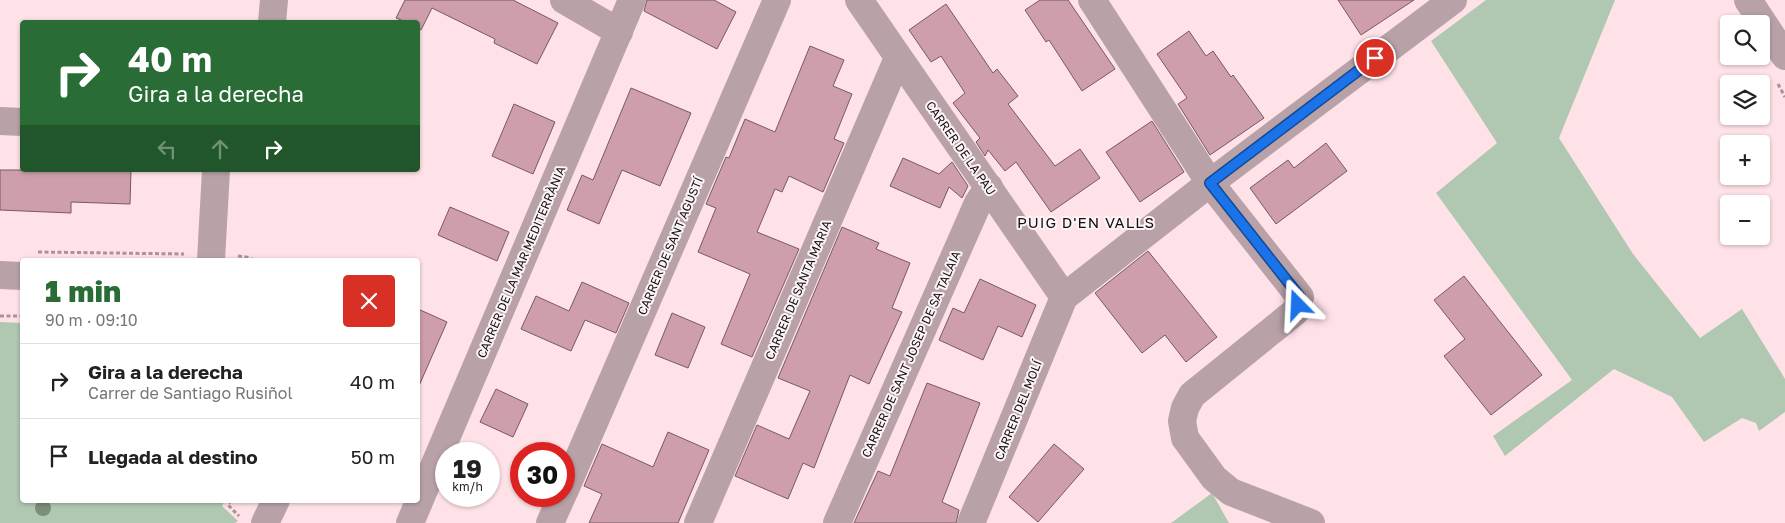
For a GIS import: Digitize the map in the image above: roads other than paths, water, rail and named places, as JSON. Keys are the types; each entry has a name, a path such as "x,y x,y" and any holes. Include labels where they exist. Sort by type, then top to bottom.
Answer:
{"street":[{"path":"272,20 274,0"},
{"path":"564,0 619,32"},
{"name":"CARRER DE LA MAR MEDITERRÀNIA","path":"420,500 632,0"},
{"name":"CARRER DE SANT AGUSTÍ","path":"575,467 777,0"},
{"name":"CARRER DE LA PAU","path":"859,0 1064,297"},
{"path":"1092,0 1210,183 1300,297 1296,312 1192,395 1185,408 1182,421 1185,438 1214,478 1231,492 1311,523"},
{"path":"1748,0 1785,56"},
{"path":"1064,297 1439,4"},
{"name":"CARRER DE SANTA MARIA","path":"698,523 898,58"},
{"path":"0,121 20,122"},
{"path":"212,257 216,172"},
{"name":"CARRER DE SANT JOSEP DE SA TALAIA","path":"837,523 978,203 989,187"},
{"path":"0,275 20,267"},
{"name":"CARRER DEL MOLÍ","path":"971,523 1064,297"},
{"path":"255,523 273,503"},
{"name":"CARRER DE LA MAR MEDITERRÀNIA","path":"410,523 419,503"},
{"path":"550,523 557,507"}],"district":[{"name":"PUIG D'EN VALLS","path":"1086,222"}]}
